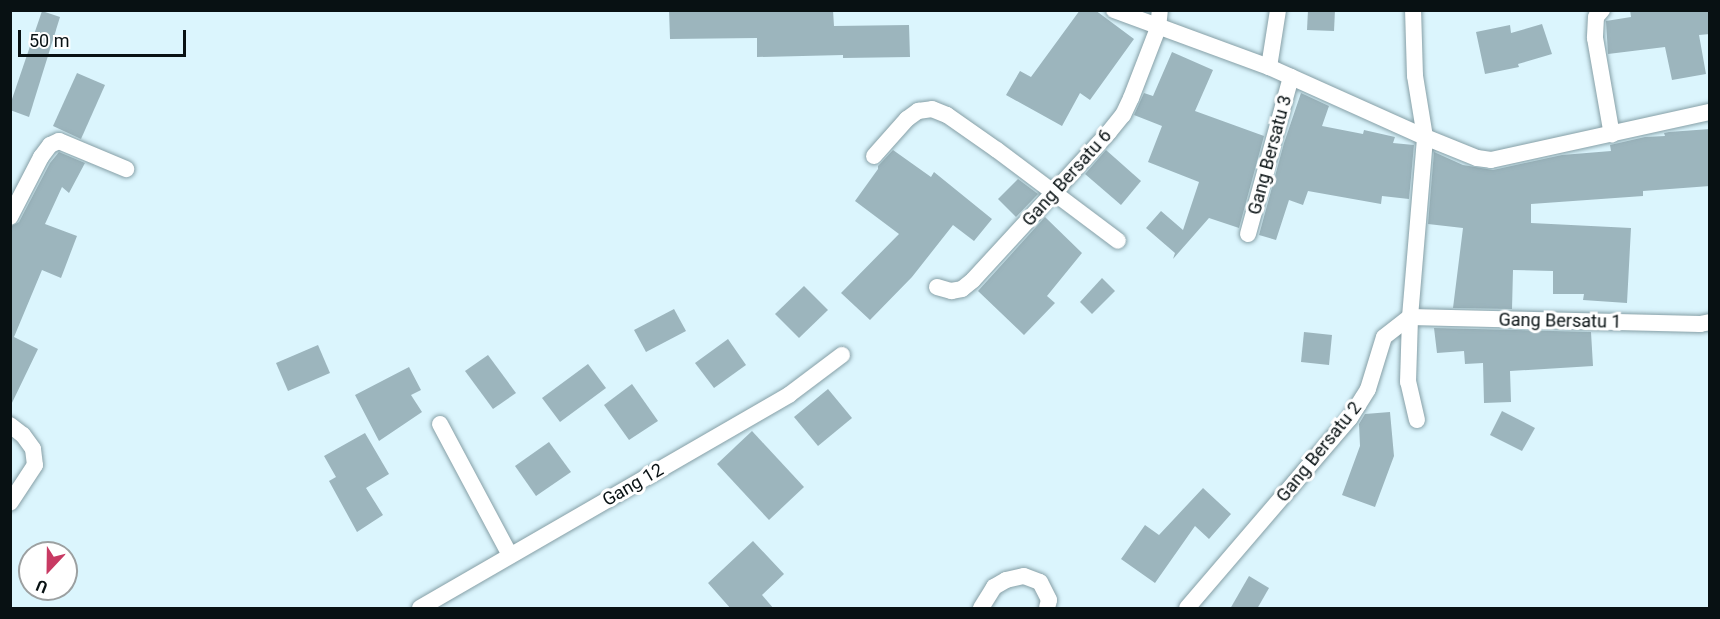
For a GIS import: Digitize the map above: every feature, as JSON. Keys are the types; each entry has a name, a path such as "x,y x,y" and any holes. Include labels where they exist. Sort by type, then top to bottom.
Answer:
{"street":[{"path":"1114,10 1269,67 1477,158 1491,160 1710,112"},
{"name":"Gang Bersatu 6","path":"937,287 951,291 962,289 1055,193 1123,115 1158,28 1160,10"},
{"path":"1269,67 1278,10"},
{"path":"1413,10 1415,76 1425,137 1410,317 1408,382 1417,420"},
{"path":"1602,10 1596,17 1595,38 1612,135"},
{"name":"Gang Bersatu 3","path":"1248,234 1292,77"},
{"path":"874,156 907,119 918,111 932,109 947,115 1118,241"},
{"path":"10,217 41,157 50,145 59,141 126,169"},
{"name":"Gang Bersatu 1","path":"1410,317 1700,324 1710,322"},
{"name":"Gang Bersatu 2","path":"1187,609 1350,418 1368,389 1387,333 1410,317"},
{"name":"Gang 12","path":"420,609 790,394 842,355"},
{"path":"440,424 510,555"},
{"path":"10,425 23,435 33,449 35,465 10,503"},
{"path":"981,609 994,587 1006,580 1024,576 1040,582 1049,600 1047,609"}],"building":[{"path":"669,10 833,10 834,26 909,25 910,57 843,58 843,55 757,57 757,38 670,39"},
{"path":"1080,10 1095,10 1134,39 1090,100 1080,93 1062,126 1006,95 1020,71 1031,77"},
{"path":"1308,10 1335,10 1334,31 1307,30"},
{"path":"1630,10 1710,10 1710,34 1699,35 1706,74 1672,80 1665,47 1608,54 1606,21 1631,17"},
{"path":"42,11 60,17 29,117 10,110 10,105"},
{"path":"1542,24 1552,54 1518,64 1519,67 1485,74 1476,32 1510,25 1511,33"},
{"path":"1172,52 1213,70 1195,111 1264,136 1239,228 1209,218 1173,259 1175,253 1146,228 1161,211 1183,230 1199,182 1148,162 1162,126 1134,115 1144,93 1153,96"},
{"path":"77,73 105,85 81,139 53,126"},
{"path":"1301,93 1329,106 1322,126 1363,134 1364,130 1395,137 1393,143 1414,145 1409,199 1382,196 1381,204 1308,191 1303,205 1289,200 1276,240 1259,235 1284,143"},
{"path":"1710,129 1710,186 1643,191 1643,196 1531,204 1531,223 1631,228 1627,303 1583,300 1584,294 1553,294 1553,271 1513,270 1512,309 1453,308 1463,228 1428,224 1434,152 1463,165 1493,170 1562,155 1611,151 1610,145 1645,137 1665,136 1664,133 1669,132"},
{"path":"893,150 931,177 934,172 992,219 974,241 953,225 912,277 870,320 841,293 899,234 855,201 878,166"},
{"path":"1106,150 1141,181 1121,205 1085,174"},
{"path":"59,152 85,163 69,193 62,187 45,224 77,236 61,278 42,270 14,337 38,349 10,407 10,227 19,222 50,163"},
{"path":"1018,179 1038,194 1016,217 998,199"},
{"path":"1045,217 1082,253 1047,296 1055,303 1024,335 978,291"},
{"path":"1102,278 1115,291 1092,314 1080,302"},
{"path":"804,286 828,310 799,338 775,314"},
{"path":"674,309 686,331 646,352 634,330"},
{"path":"1434,328 1591,332 1593,366 1510,371 1511,402 1484,403 1483,363 1465,364 1464,351 1437,353"},
{"path":"1304,332 1332,335 1329,365 1301,362"},
{"path":"728,339 746,365 714,388 695,363"},
{"path":"318,345 330,373 288,391 276,363"},
{"path":"488,355 516,393 493,409 465,371"},
{"path":"588,364 606,388 560,422 542,398"},
{"path":"409,367 421,390 411,395 422,412 379,441 355,395"},
{"path":"632,384 658,421 629,440 604,405"},
{"path":"828,389 852,418 818,446 794,417"},
{"path":"1502,411 1535,428 1522,451 1490,435"},
{"path":"1390,412 1394,456 1375,507 1342,495 1360,446 1359,424 1365,414"},
{"path":"752,431 804,487 769,520 717,464"},
{"path":"365,433 389,474 366,488 383,515 357,532 329,481 336,477 324,456"},
{"path":"549,442 571,472 536,496 515,466"},
{"path":"1203,488 1231,514 1209,539 1195,526 1155,583 1121,559 1145,525 1159,535"},
{"path":"753,541 784,574 762,595 774,609 731,609 708,583"},
{"path":"1249,576 1269,588 1257,609 1230,609"}]}
